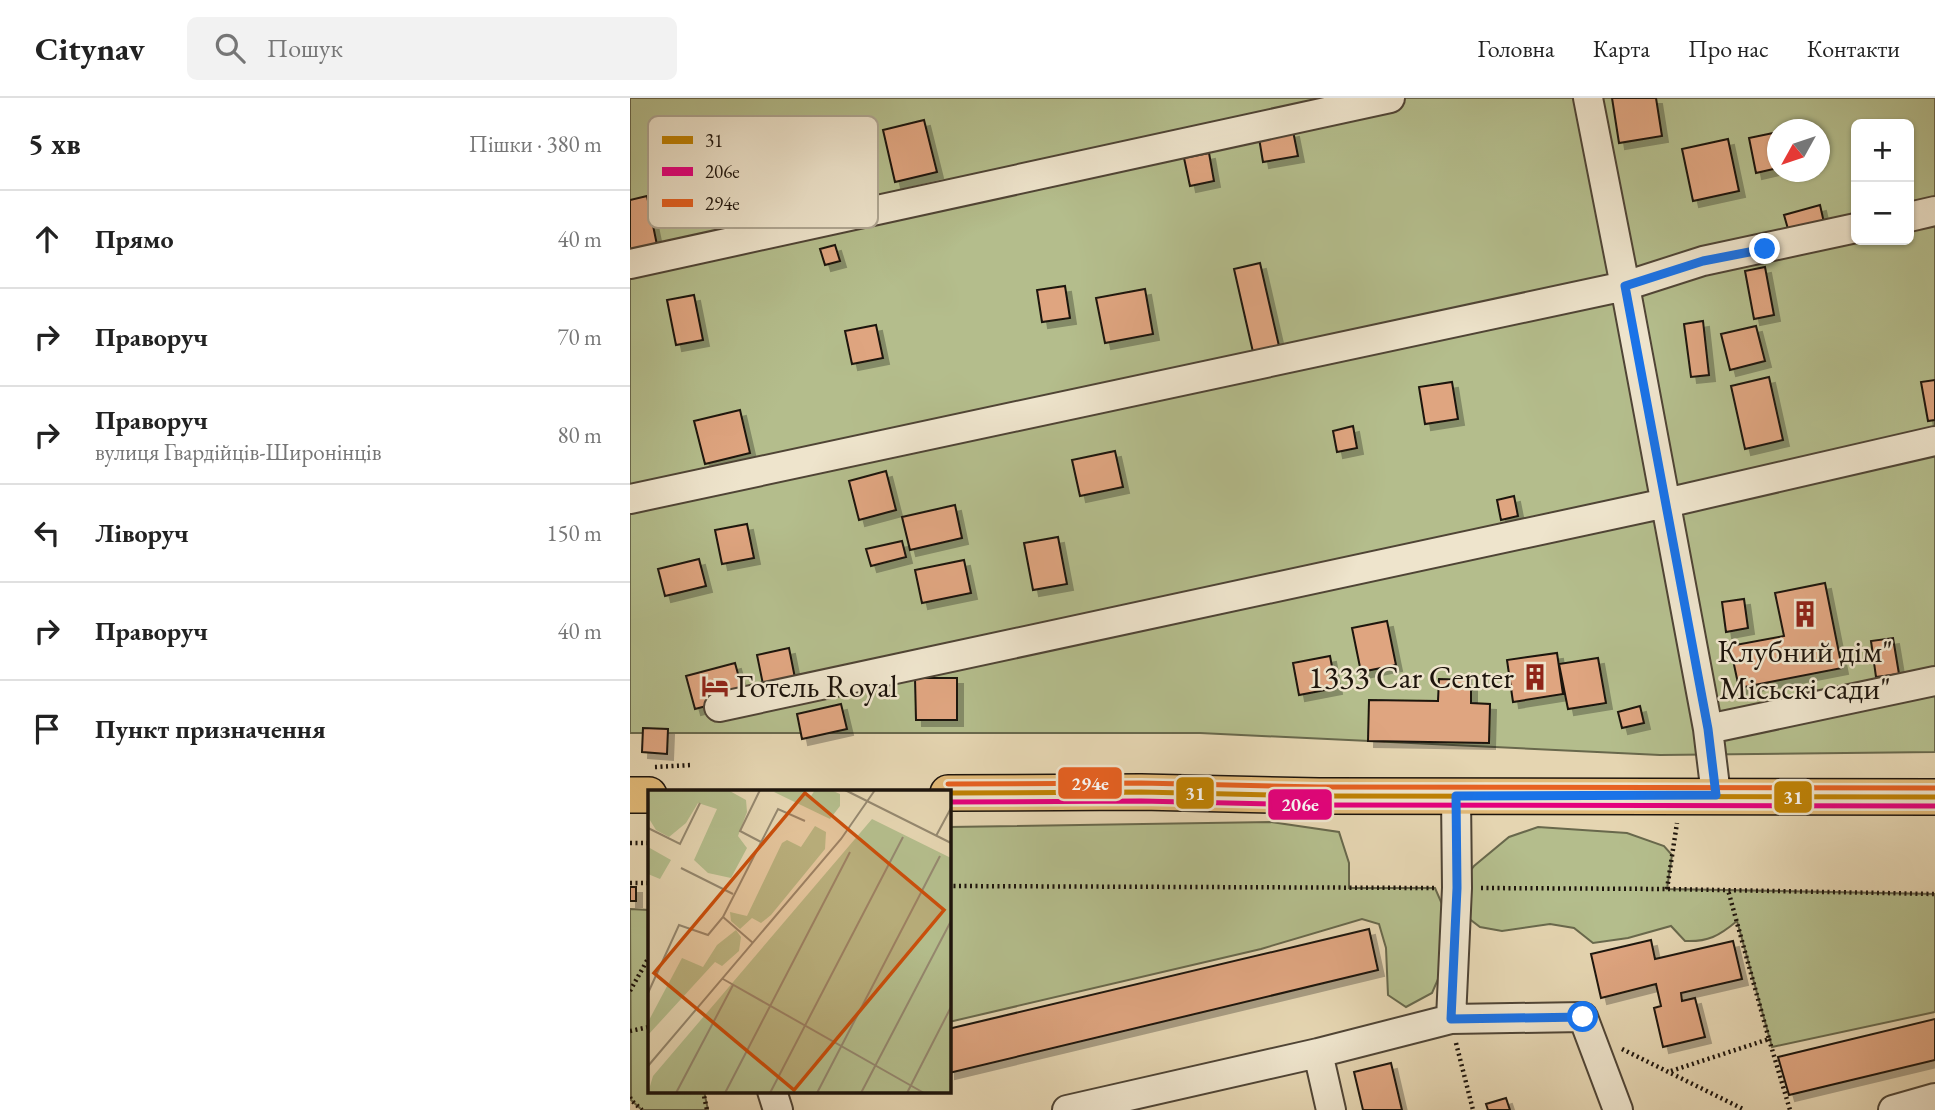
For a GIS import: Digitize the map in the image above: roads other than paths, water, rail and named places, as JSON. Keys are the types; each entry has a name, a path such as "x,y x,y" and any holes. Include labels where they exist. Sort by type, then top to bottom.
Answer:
{"main road":[{"path":"950,793 1935,797"}],"street":[{"path":"878,210 1391,98"},
{"path":"1588,98 1708,729 1716,795"},
{"path":"1914,216 1935,211"},
{"path":"630,264 795,228"},
{"path":"630,499 1625,286 1703,261 1851,229"},
{"path":"719,707 1666,503 1935,441"},
{"path":"1708,729 1935,681"},
{"path":"1451,1019 1457,888 1456,796"},
{"path":"1067,1110 1318,1053 1451,1019 1583,1017 1618,1110"},
{"path":"1318,1053 1331,1110"},
{"path":"773,1093 778,1110"},
{"path":"1893,1110 1929,1103"}],"place":[{"name":"Клубний дім\" Місьскі сади\"","path":"1805,614"},
{"name":"1333 Car Center","path":"1535,677"},
{"name":"Готель Royal","path":"715,686"}]}
